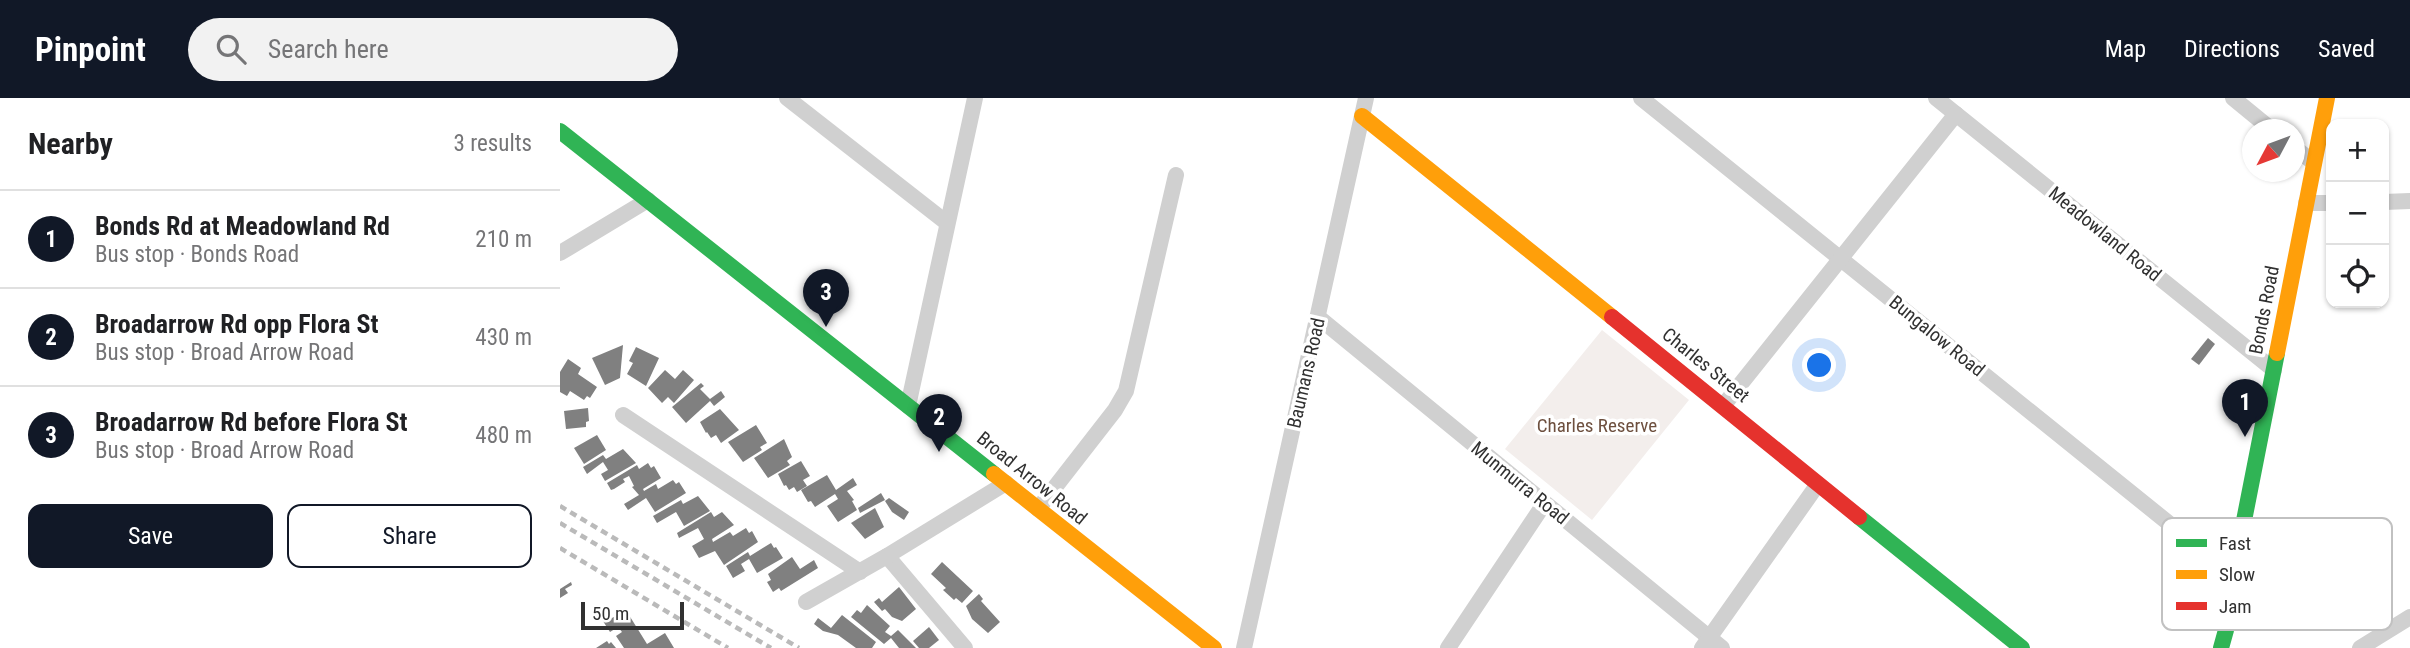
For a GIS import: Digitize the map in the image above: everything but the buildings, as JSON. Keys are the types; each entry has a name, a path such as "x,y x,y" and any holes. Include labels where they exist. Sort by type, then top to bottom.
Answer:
{"street":[{"path":"787,98 947,223"},
{"path":"908,406 975,98"},
{"name":"Baumans Road","path":"1244,648 1366,98"},
{"name":"Bungalow Road","path":"1641,98 2162,518"},
{"name":"Meadowland Road","path":"1936,98 2274,370"},
{"path":"2233,98 2259,119"},
{"name":"Bonds Road","path":"2244,518 2327,98"},
{"path":"1723,406 1956,114"},
{"name":"Charles Street","path":"1362,116 2022,648"},
{"name":"Broad Arrow Road","path":"560,131 1214,648"},
{"path":"2305,156 2314,163"},
{"path":"1038,509 1115,410 1126,391 1176,175"},
{"path":"560,253 648,201"},
{"path":"2389,202 2410,201"},
{"path":"2306,203 2326,203"},
{"name":"Munmurra Road","path":"1318,317 1711,644"},
{"path":"623,415 860,572"},
{"path":"806,602 1006,483"},
{"path":"1711,644 1818,484"},
{"path":"1448,648 1544,504"},
{"path":"887,556 965,648"},
{"path":"2392,628 2410,617"},
{"name":"Bonds Road","path":"2211,648 2216,630"},
{"name":"Bonds Road","path":"2221,648 2226,630"},
{"path":"2360,648 2389,630"}],"green space":[{"name":"Charles Reserve","path":"1602,330 1689,400 1592,520 1505,449"}],"railway":[{"path":"560,506 799,648"},
{"path":"560,523 771,648"},
{"path":"560,548 728,648"}],"traffic: fast":[{"path":"560,131 994,474"},
{"path":"2245,518 2277,353"},
{"path":"1859,517 2022,648"},
{"path":"2221,648 2226,630"}],"traffic: slow":[{"path":"2277,353 2327,98"},
{"path":"1362,116 1612,317"},
{"path":"994,474 1214,648"}],"traffic: jam":[{"path":"1612,317 1859,517"}],"place":[{"name":"Broadarrow Rd before Flora St","path":"826,327"},
{"name":"Bonds Rd at Meadowland Rd","path":"2245,437"},
{"name":"Broadarrow Rd opp Flora St","path":"939,452"}]}
